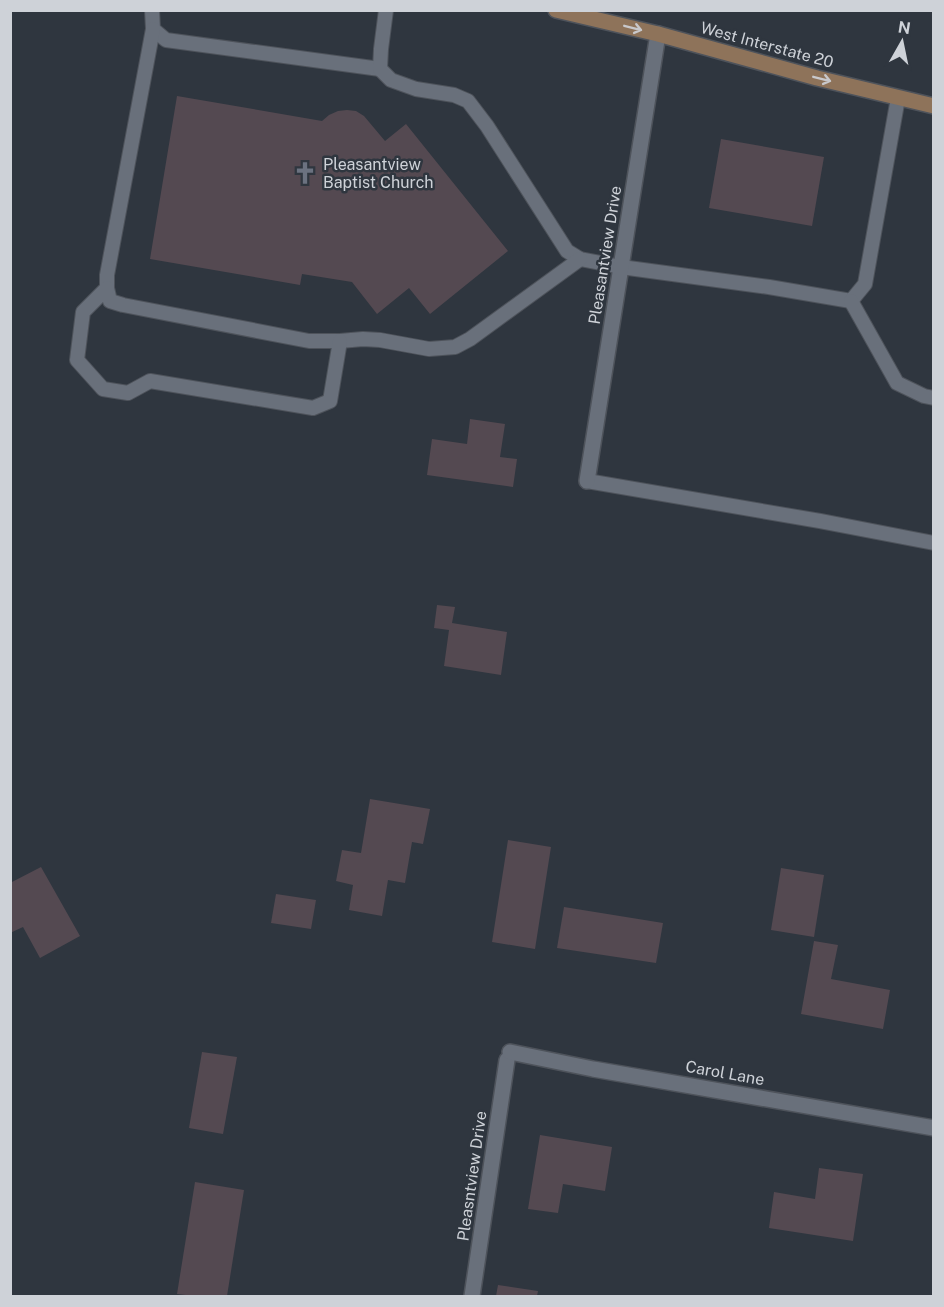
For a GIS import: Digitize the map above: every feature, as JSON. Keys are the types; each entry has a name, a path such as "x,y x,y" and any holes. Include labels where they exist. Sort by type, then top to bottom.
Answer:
{"main road":[{"name":"West Interstate 20","path":"556,10 658,34 817,78 933,106"}],"street":[{"name":"Pleasantview Drive","path":"587,481 658,34"},
{"name":"Carol Lane","path":"509,1056 933,1128"},
{"name":"Pleasntview Drive","path":"472,1296 509,1056"}],"lane":[{"path":"153,10 153,29 107,275 110,301 309,341 380,340 429,349 454,346 470,339 580,259"},
{"path":"380,69 386,10"},
{"path":"153,29 166,39 380,69 391,81 416,89 454,95 468,101 487,126 567,251 580,259 851,301"},
{"path":"851,301 865,284 898,98"},
{"path":"107,288 83,312 77,360 103,389 128,393 150,381 313,408 330,401 340,342"},
{"path":"851,301 897,383 933,398"},
{"path":"587,481 933,543"}],"building":[{"name":"Pleasantview Baptist Church","path":"177,96 322,121 338,111 356,111 364,116 385,141 406,124 508,251 430,314 409,288 377,314 352,282 302,274 300,285 150,259"},
{"path":"721,139 824,157 812,226 709,208"},
{"path":"470,419 505,424 500,457 517,459 513,487 427,475 432,439 467,444"},
{"path":"437,605 455,607 452,623 507,632 501,675 444,666 449,630 434,628"},
{"path":"370,799 430,809 423,844 412,842 405,883 388,880 382,916 349,910 353,885 336,881 342,850 361,853"},
{"path":"508,840 551,847 535,949 492,942"},
{"path":"41,867 80,936 40,958 23,927 10,933 10,883"},
{"path":"781,868 824,875 814,937 771,930"},
{"path":"276,894 316,900 311,929 271,923"},
{"path":"564,907 663,923 656,963 557,948"},
{"path":"814,941 838,945 831,979 890,990 883,1029 801,1014"},
{"path":"202,1052 237,1057 223,1134 189,1128"},
{"path":"540,1135 612,1147 605,1191 563,1184 558,1213 528,1209"},
{"path":"819,1168 863,1174 853,1241 769,1228 774,1192 815,1199"},
{"path":"195,1182 244,1190 227,1296 177,1294"},
{"path":"498,1285 538,1291 537,1296 496,1296"}],"place":[{"name":"Pleasantview Baptist Church","path":"305,173"}]}
